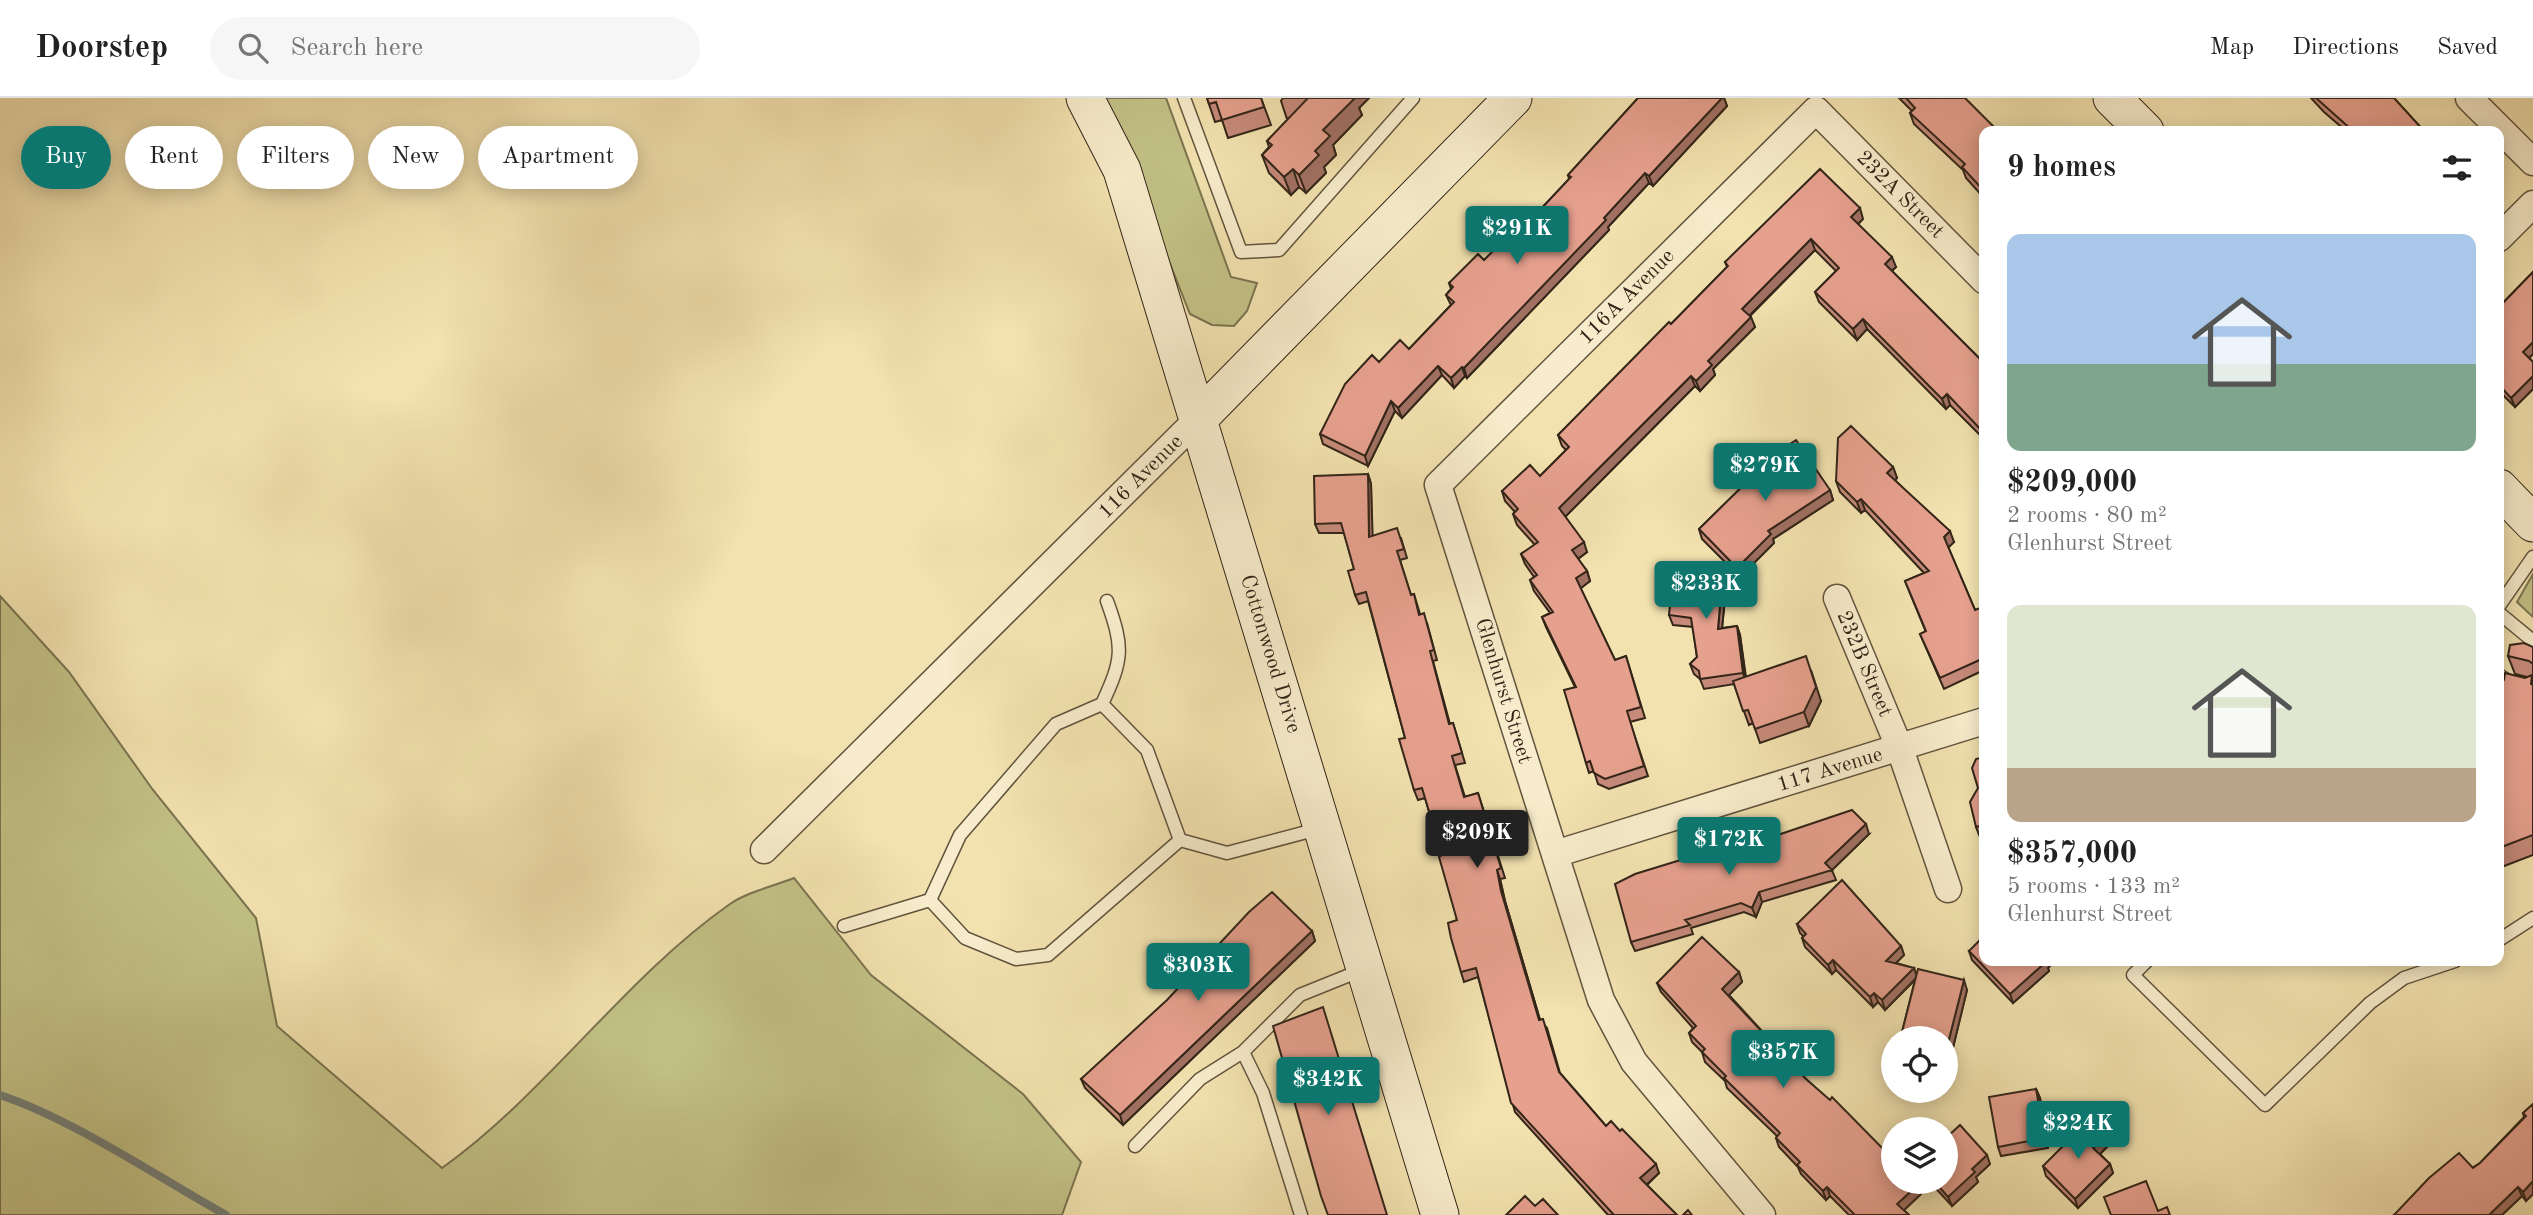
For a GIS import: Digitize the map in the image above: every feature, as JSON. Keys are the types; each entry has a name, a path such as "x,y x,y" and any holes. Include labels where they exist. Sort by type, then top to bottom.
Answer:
{"street":[{"name":"Cottonwood Drive","path":"1085,98 1122,170 1440,1215"},
{"name":"116 Avenue","path":"764,850 1199,418 1513,98"},
{"path":"2112,98 2140,126"},
{"path":"2469,98 2497,126"},
{"name":"232A Street","path":"1816,110 1979,276"},
{"name":"116A Avenue","path":"1438,485 1816,110"},
{"path":"2504,133 2533,162"},
{"path":"2504,233 2533,204"},
{"name":"Glenhurst Street","path":"1438,485 1601,1000 1634,1062 1762,1215"},
{"path":"2504,493 2533,523"},
{"name":"232B Street","path":"1837,598 1899,749 1948,889"},
{"name":"117 Avenue","path":"1555,855 1979,723"}],"lane":[{"path":"1184,98 1241,252 1279,250 1413,98"},
{"path":"2504,599 2533,557"},
{"path":"844,926 930,900 960,835 1056,724 1101,704 1117,670 1120,637 1107,601"},
{"path":"2504,617 2533,641"},
{"path":"2504,678 2533,687"},
{"path":"1101,704 1147,750 1180,840"},
{"path":"1180,840 1227,853 1322,827"},
{"path":"930,900 965,938 1016,959 1048,956 1180,840"},
{"path":"2504,937 2533,918"},
{"path":"2142,966 2133,975 2265,1105 2370,1003 2404,978 2440,966"},
{"path":"1135,1146 1200,1079 1243,1052 1300,995 1366,969"},
{"path":"1243,1052 1263,1093 1301,1215"}],"shaded area":[{"path":"1104,98 1166,98 1231,277 1257,283 1247,311 1234,326 1212,325 1190,314"},
{"path":"2533,574 2533,617 2517,602"},
{"path":"0,596 69,672 153,790 256,918 277,1026 442,1168 517,1105 620,1000 691,934 737,900 794,878 871,975 1023,1094 1081,1162 1062,1215 0,1215"}],"building":[{"path":"1207,98 1261,98 1264,107 1222,120 1216,102 1209,104"},
{"path":"1308,98 1355,98 1323,130 1330,136 1315,151 1319,155 1299,175 1293,169 1284,177 1262,155 1272,145 1267,141"},
{"path":"1638,98 1722,98 1649,176 1645,173 1604,218 1606,220 1464,368 1451,378 1438,366 1398,408 1391,401 1365,456 1320,434 1345,384 1372,355 1379,362 1400,340 1409,349 1454,302 1446,295 1453,287 1449,283 1478,254 1484,260 1501,243 1508,244 1571,177 1568,175"},
{"path":"1906,98 1965,98 1993,126 1979,126 1979,186 1962,167 1965,164 1910,113 1915,108"},
{"path":"2316,98 2394,98 2419,126 2347,126"},
{"path":"1820,169 1860,208 1851,217 1892,257 1885,264 1979,358 1979,428 1947,394 1942,399 1863,319 1853,329 1815,292 1839,268 1811,239 1742,309 1751,317 1708,361 1712,365 1696,381 1691,376 1559,508 1584,542 1572,550 1587,571 1576,578 1615,660 1626,656 1641,707 1627,711 1644,766 1605,779 1594,773 1590,761 1586,763 1564,690 1576,687 1542,617 1553,612 1530,580 1537,575 1521,554 1538,542 1513,514 1518,509 1502,491 1530,465 1540,476 1569,447 1558,435 1728,266 1725,262"},
{"path":"2533,272 2533,342 2523,352 2533,362 2533,376 2511,398 2504,390 2504,302"},
{"path":"1851,426 1893,467 1887,473 1950,531 1944,537 1975,610 1979,608 1979,660 1940,678 1920,634 1926,631 1905,581 1929,571 1861,499 1857,502 1836,481 1838,438"},
{"path":"1796,440 1830,490 1768,531 1771,534 1737,568 1699,529 1754,475 1750,470"},
{"path":"1368,474 1369,537 1397,528 1404,549 1397,551 1419,615 1424,613 1434,650 1430,651 1449,724 1453,723 1462,753 1452,756 1464,797 1478,793 1501,868 1497,870 1501,891 1539,1020 1543,1019 1559,1072 1606,1126 1611,1121 1620,1131 1622,1129 1656,1164 1640,1178 1677,1215 1614,1215 1511,1103 1476,968 1461,972 1451,938 1448,923 1457,920 1439,857 1442,855 1422,788 1414,790 1399,739 1405,738 1366,592 1355,595 1348,571 1354,569 1341,523 1315,524 1314,476"},
{"path":"1674,565 1723,570 1718,629 1737,626 1743,673 1700,679 1699,671 1690,664 1697,657 1691,618 1669,615"},
{"path":"2524,643 2533,647 2533,664 2508,656 2510,645"},
{"path":"1806,656 1816,687 1804,712 1755,729 1748,710 1743,711 1733,681"},
{"path":"2505,673 2525,678 2532,675 2533,835 2504,846"},
{"path":"1979,758 1979,826 1976,827 1970,802 1978,788 1972,768"},
{"path":"1852,810 1866,824 1825,863 1832,870 1759,892 1752,908 1741,903 1685,920 1690,925 1631,942 1615,884 1635,874 1713,850 1716,861 1753,850 1751,844"},
{"path":"1842,880 1901,946 1886,961 1914,968 1882,1000 1874,993 1870,997 1833,960 1828,965 1802,938 1806,934 1797,924"},
{"path":"1272,892 1312,931 1120,1115 1081,1079 1167,1000 1249,912"},
{"path":"1702,937 1739,972 1722,989 1806,1079 1830,1100 1832,1097 1881,1147 1881,1194 1908,1194 1897,1204 1909,1215 1855,1215 1827,1187 1823,1191 1797,1165 1800,1162 1776,1138 1780,1133 1724,1078 1726,1076 1702,1052 1705,1049 1689,1033 1696,1026 1657,983"},
{"path":"1979,941 1979,961 1969,951"},
{"path":"1983,966 2042,966 2010,994"},
{"path":"1918,969 1964,980 1952,1026 1904,1026"},
{"path":"1323,1007 1387,1215 1328,1215 1321,1196 1273,1026"},
{"path":"2036,1089 2045,1138 1998,1147 1989,1097"},
{"path":"2533,1104 2533,1181 2523,1192 2518,1187 2489,1215 2394,1215 2429,1178 2459,1153 2473,1168 2480,1163 2526,1116 2523,1113"},
{"path":"2089,1120 2105,1136 2093,1148 2110,1164 2075,1199 2043,1166"},
{"path":"1960,1125 1987,1155 1972,1169 1975,1172 1958,1188"},
{"path":"2146,1181 2158,1211 2167,1207 2170,1215 2111,1215 2104,1197"},
{"path":"1525,1196 1535,1206 1543,1199 1558,1215 1506,1215"}],"waterway":[{"path":"0,1095 28,1105 85,1133 226,1215"}]}
